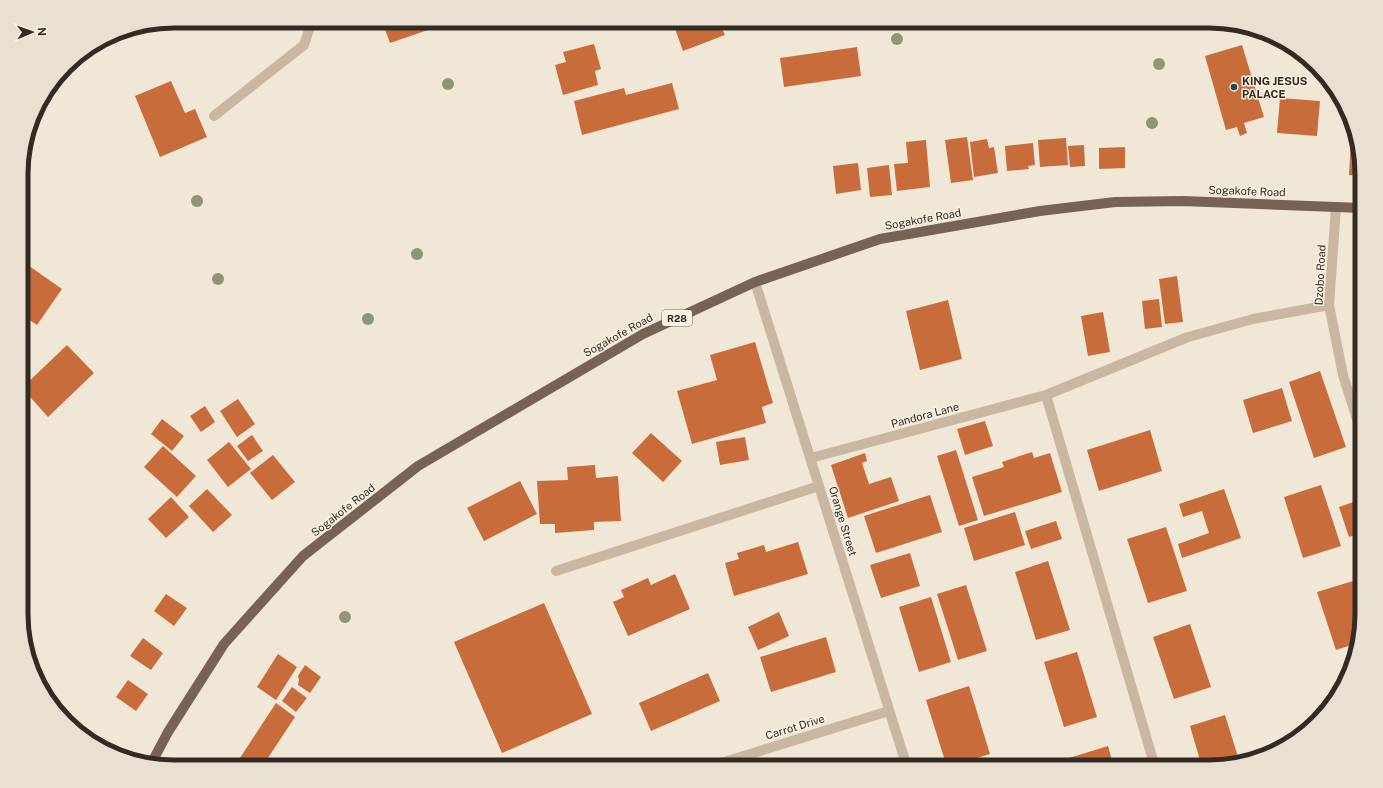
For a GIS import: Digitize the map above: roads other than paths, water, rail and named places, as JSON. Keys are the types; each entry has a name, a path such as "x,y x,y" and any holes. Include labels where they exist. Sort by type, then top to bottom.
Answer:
{"main road":[{"name":"Sogakofe Road","path":"154,759 168,732 224,644 309,552 424,462 643,334 755,282 880,239 1040,211 1115,202 1183,201 1355,208"}],"street":[{"path":"214,116 304,45 310,28"},
{"name":"Dzobo Road","path":"1336,207 1329,305 1343,375 1355,413"},
{"name":"Orange Street","path":"755,282 905,760"},
{"name":"Pandora Lane","path":"811,458 1046,395 1188,336 1253,319 1329,305"},
{"path":"1046,395 1153,760"},
{"path":"556,571 819,486"},
{"name":"Carrot Drive","path":"731,760 889,711"}],"place":[{"name":"KING JESUS PALACE","path":"1234,87"}]}
